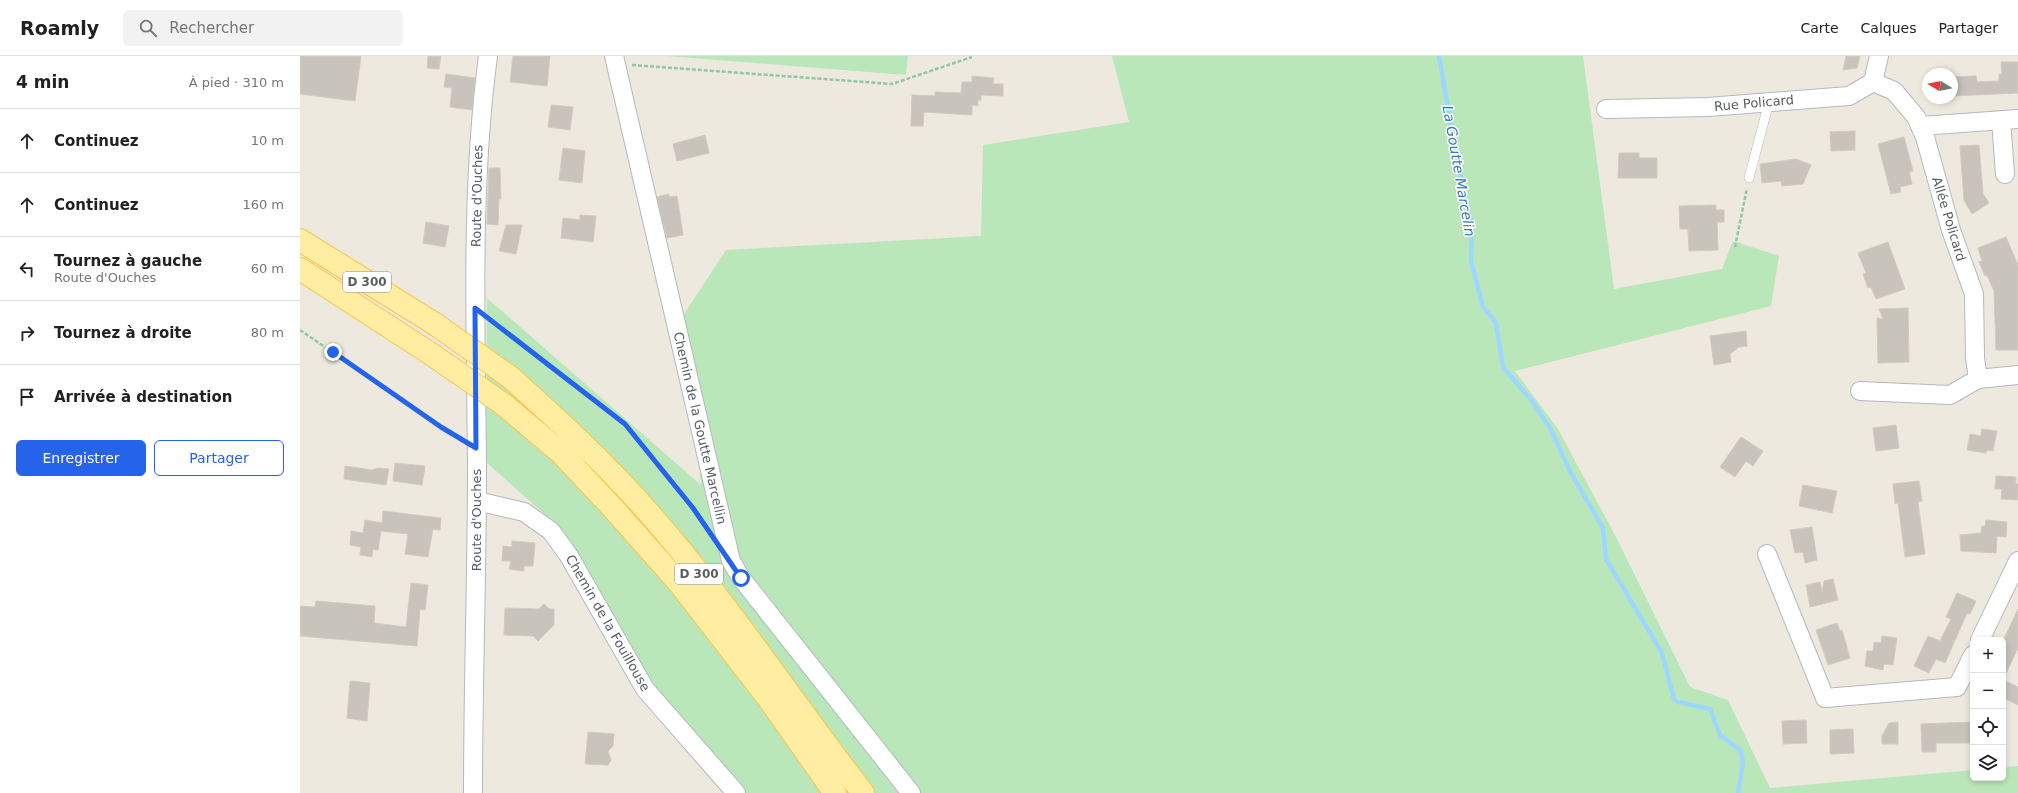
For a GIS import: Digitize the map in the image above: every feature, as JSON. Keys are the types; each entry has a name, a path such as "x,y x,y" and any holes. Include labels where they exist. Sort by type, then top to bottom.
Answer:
{"main road":[{"name":"D 300","path":"300,240 435,324 510,377 594,455 648,513 685,557 863,793"},
{"name":"D 300","path":"300,269 431,354 503,404 560,452 612,506 680,584 768,698 835,793"}],"street":[{"name":"Route d'Ouches","path":"473,793 477,502 475,308 477,176 480,116 488,56"},
{"path":"1873,82 1879,56"},
{"name":"Chemin de la Goutte Marcellin","path":"615,60 731,561 741,578 911,793"},
{"name":"Rue Policard","path":"1606,109 1708,107 1849,96 1873,82"},
{"name":"Allée Policard","path":"1873,82 1894,91 1916,117 1921,126 1951,230 1974,294 1975,358 1978,379"},
{"path":"1921,126 2010,119 2006,174"},
{"path":"1860,391 1950,395 1978,379 2018,375"},
{"name":"Chemin de la Fouillouse","path":"477,502 524,512 551,531 569,556 645,689 736,793"},
{"path":"1767,554 1825,698 1957,687 1970,660"},
{"path":"1982,637 2014,579 2018,561"}],"lane":[{"path":"1749,178 1769,102"}],"path":[{"path":"615,60 892,84 972,57"},
{"path":"1735,247 1749,178"},
{"path":"475,308 625,424 693,508 710,532"},
{"path":"300,330 441,427 476,448"}],"green space":[{"path":"667,56 908,56 906,75"},
{"path":"1112,56 1583,56 1614,289 1722,269 1733,241 1779,256 1771,306 1515,371 1558,429 1617,539 1690,687 1728,700 1770,788 1970,770 1970,781 2006,781 2006,767 2018,766 2018,793 742,793 650,688 563,531 486,462 487,298 701,485 684,314 726,250 981,236 983,145 1129,122"}],"building":[{"path":"300,56 361,56 355,101 300,94"},
{"path":"428,56 441,56 439,69 427,68"},
{"path":"513,56 550,56 547,86 510,82"},
{"path":"1846,56 1860,56 1857,68 1843,70"},
{"path":"2001,62 2018,62 2018,93 1958,96 1958,77 1976,76 1977,82 1999,81 1999,74 2002,74"},
{"path":"446,74 475,78 472,110 450,107 452,88 444,87"},
{"path":"972,76 994,78 993,84 1003,84 1003,96 981,95 981,100 978,100 978,106 972,105 972,115 924,112 923,126 911,126 912,95 935,96 935,92 961,93 962,82 972,82"},
{"path":"551,105 573,107 570,130 548,127"},
{"path":"1855,131 1855,150 1831,151 1830,132"},
{"path":"705,135 709,153 677,161 673,144"},
{"path":"1904,137 1913,171 1909,172 1912,184 1900,187 1901,192 1891,194 1878,144"},
{"path":"1979,145 1983,194 1989,203 1972,214 1964,200 1960,146"},
{"path":"563,148 585,151 582,183 559,180"},
{"path":"1619,153 1639,153 1639,158 1657,158 1657,178 1618,178"},
{"path":"1796,159 1811,165 1803,184 1782,186 1781,181 1762,183 1760,164"},
{"path":"489,168 500,168 501,199 499,198 498,225 487,224"},
{"path":"669,194 669,197 677,196 683,235 667,238 657,197"},
{"path":"1716,205 1716,210 1724,210 1724,222 1717,222 1718,250 1689,251 1688,229 1680,229 1679,206"},
{"path":"580,215 596,216 593,242 561,238 563,218 580,220"},
{"path":"426,222 449,226 445,247 423,243"},
{"path":"506,225 522,225 516,254 499,251"},
{"path":"2006,237 2018,265 2018,350 1996,350 1994,291 1979,262 1982,261 1978,248"},
{"path":"1888,242 1905,289 1876,299 1871,287 1868,288 1863,274 1866,273 1858,253"},
{"path":"1908,308 1909,362 1878,363 1877,318 1883,319 1879,309"},
{"path":"1746,331 1747,346 1739,347 1730,354 1731,362 1714,365 1710,336"},
{"path":"1896,425 1899,448 1876,451 1873,428"},
{"path":"1982,429 1997,431 1993,451 1987,450 1986,453 1967,450 1970,434 1981,436"},
{"path":"1741,437 1763,451 1753,466 1746,461 1735,477 1720,467"},
{"path":"395,463 425,466 422,485 393,481"},
{"path":"345,466 372,470 378,468 389,469 386,485 344,479"},
{"path":"1996,476 2016,477 2016,484 2018,484 2018,500 2001,499 2002,489 1995,489"},
{"path":"1919,481 1922,501 1918,502 1925,554 1905,557 1898,503 1895,504 1893,484"},
{"path":"1803,485 1837,491 1832,513 1799,506"},
{"path":"383,511 441,518 440,530 433,529 428,557 405,554 408,534 381,531 378,550 373,549 372,557 360,555 361,547 350,545 351,531 363,533 365,520 382,523"},
{"path":"1986,520 2007,522 2006,537 1997,536 1996,553 1961,551 1960,535 1981,533 1982,526 1985,526"},
{"path":"1812,527 1817,560 1805,563 1803,552 1795,553 1790,530"},
{"path":"512,541 535,543 533,566 524,566 524,571 509,569 511,561 502,561 503,546 512,547"},
{"path":"1833,579 1838,600 1810,607 1806,585 1820,582 1822,593 1824,581"},
{"path":"411,583 428,585 425,610 420,609 417,646 300,636 300,606 315,607 316,601 375,606 374,623 406,627"},
{"path":"1957,593 1976,601 1970,614 1967,613 1945,663 1936,659 1929,673 1914,666 1928,636 1940,641 1951,619 1946,617"},
{"path":"544,604 549,609 554,609 554,625 538,641 533,636 504,635 505,608 539,609"},
{"path":"2018,609 2018,648 2006,674 2006,637"},
{"path":"1837,623 1840,631 1842,630 1850,658 1828,665 1816,630"},
{"path":"1882,636 1897,638 1893,665 1884,664 1883,670 1865,666 1867,651 1873,651 1874,642 1881,643"},
{"path":"350,681 370,683 367,721 347,718"},
{"path":"2006,681 2018,687 2018,705 2006,699"},
{"path":"1806,720 1807,743 1783,744 1782,721"},
{"path":"1898,722 1898,744 1882,744 1882,736 1889,723"},
{"path":"1970,722 1970,743 1936,743 1936,752 1922,752 1921,724"},
{"path":"1853,729 1854,753 1830,754 1830,730"},
{"path":"588,732 614,734 613,746 608,751 611,760 608,765 585,764"}],"waterway":[{"name":"La Goutte Marcelin","path":"1439,56 1457,160 1472,227 1471,261 1483,307 1496,323 1503,367 1532,401 1550,428 1571,473 1603,528 1606,559 1662,653 1674,699 1678,702 1710,709 1720,735 1741,751 1743,763 1738,793"}],"route":[{"path":"333,352 441,427 476,448 475,308 625,424 693,508 731,561 741,578"}]}
